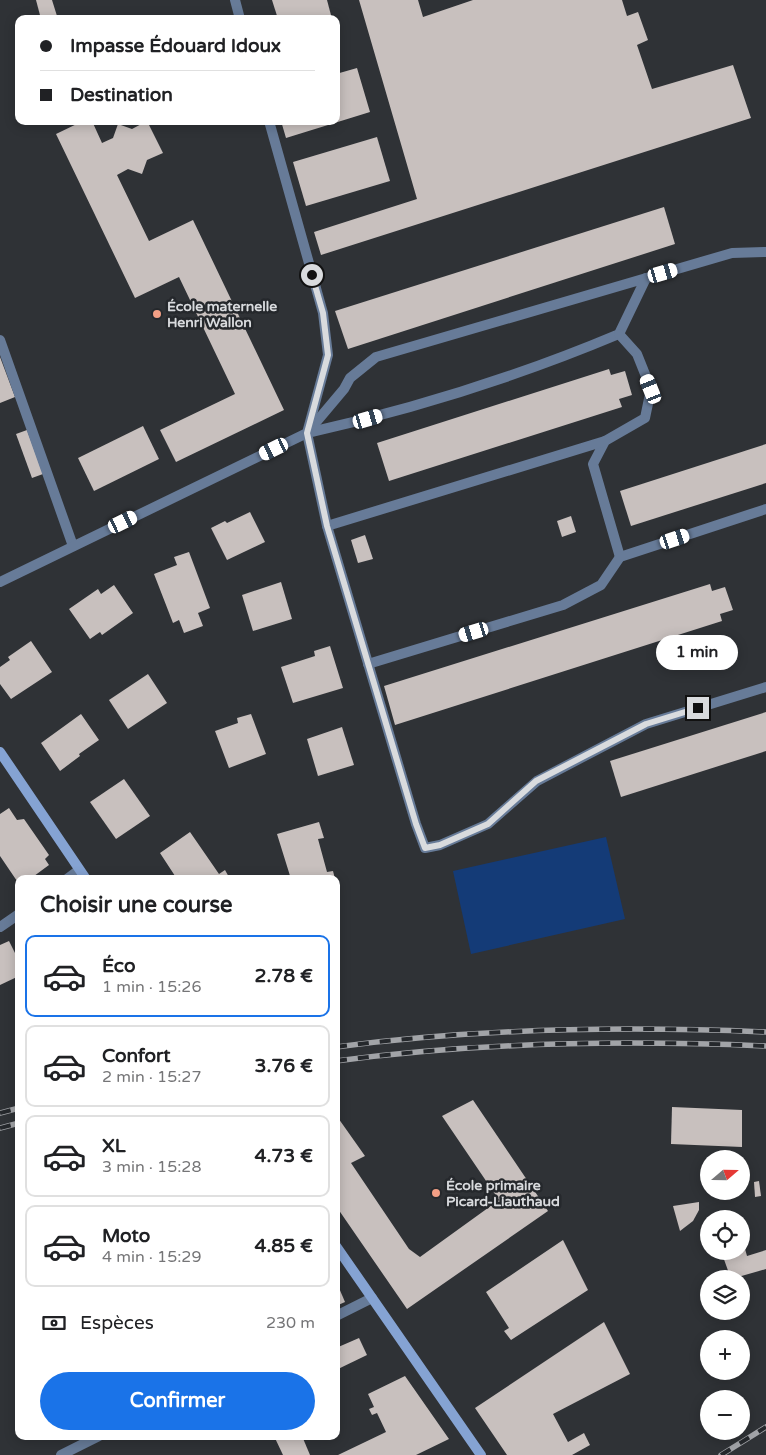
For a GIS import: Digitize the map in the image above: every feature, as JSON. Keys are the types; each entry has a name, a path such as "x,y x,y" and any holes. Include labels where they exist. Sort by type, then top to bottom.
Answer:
{"main road":[{"path":"0,752 83,875"},
{"path":"340,1252 481,1455"}],"street":[{"path":"235,0 239,15"},
{"path":"270,125 323,313 328,355 307,433 327,526 416,824 425,848 440,845 488,824 536,781 646,724 766,687"},
{"path":"307,433 344,389 350,378 376,357 732,253 766,252"},
{"path":"0,582 307,433 433,401 573,353 619,334 646,278"},
{"path":"327,526 604,441 645,418 651,389 637,354 619,334"},
{"path":"0,340 73,546"},
{"path":"604,441 593,464 620,557"},
{"path":"368,664 563,605 601,585 620,557 766,509"},
{"path":"72,875 79,870"},
{"path":"0,927 15,917"},
{"path":"340,1314 372,1298"},
{"path":"61,1455 91,1440"}],"shaded area":[{"path":"606,837 625,919 471,954 453,871"}],"building":[{"path":"36,0 52,0 57,15 40,15"},
{"path":"272,0 327,0 331,15 277,15"},
{"path":"359,0 418,0 423,17 473,0 622,0 627,16 638,12 648,40 637,45 652,89 733,65 751,118 321,255 314,232 417,199"},
{"path":"357,68 370,112 340,121 340,73"},
{"path":"75,125 94,125 102,143 113,138 118,125 132,129 140,125 149,125 163,153 147,160 142,174 128,169 117,175 149,241 193,220 284,410 176,462 160,430 235,394 179,277 135,298 56,134"},
{"path":"282,125 328,125 286,138"},
{"path":"377,137 390,181 306,206 293,162"},
{"path":"664,207 675,244 348,349 335,311"},
{"path":"0,357 15,397 0,403"},
{"path":"609,369 611,375 625,371 632,395 619,399 622,407 389,481 377,443"},
{"path":"143,426 159,459 94,491 78,458"},
{"path":"27,430 43,474 32,478 16,434"},
{"path":"766,444 766,483 631,526 620,491"},
{"path":"250,512 265,542 227,560 211,528"},
{"path":"571,516 576,532 562,537 557,521"},
{"path":"365,535 373,559 358,563 351,540"},
{"path":"189,552 210,608 198,613 203,626 184,633 179,620 173,623 154,574 177,565 174,557"},
{"path":"281,582 292,619 253,631 242,595"},
{"path":"710,584 712,591 725,587 733,610 720,614 722,621 395,725 384,686"},
{"path":"114,585 133,613 102,635 100,632 90,639 69,609 98,589 101,594"},
{"path":"31,641 52,672 11,699 0,684 0,667 10,660 8,657"},
{"path":"330,646 343,688 293,703 281,667 315,656 314,651"},
{"path":"148,674 167,703 128,729 109,700"},
{"path":"766,712 766,751 621,797 610,761"},
{"path":"81,714 99,740 60,771 41,743"},
{"path":"251,714 266,754 229,768 215,731 238,723 237,718"},
{"path":"342,727 354,765 318,776 307,739"},
{"path":"124,779 150,816 116,839 90,802"},
{"path":"9,808 17,820 24,819 49,855 45,859 49,865 35,875 15,875 15,878 0,856 0,814"},
{"path":"319,822 324,838 318,839 327,872 333,871 334,875 290,875 277,834"},
{"path":"190,832 219,874 225,870 228,875 174,875 160,853"},
{"path":"9,941 15,953 15,978 0,985 0,945"},
{"path":"473,1100 548,1211 407,1309 340,1212 340,1121 365,1156 351,1163 409,1249 420,1257 499,1200 442,1116"},
{"path":"672,1107 742,1110 742,1147 671,1144"},
{"path":"759,1181 761,1196 755,1197 754,1182"},
{"path":"699,1202 699,1210 693,1221 680,1231 673,1206"},
{"path":"563,1240 588,1290 511,1340 504,1331 509,1328 486,1292"},
{"path":"766,1250 766,1269 750,1274 750,1270 728,1270 724,1260 750,1260 750,1255"},
{"path":"340,1290 345,1302 340,1304"},
{"path":"604,1322 630,1374 553,1414 568,1442 584,1433 590,1445 572,1455 507,1455 475,1408"},
{"path":"359,1338 367,1355 340,1368 340,1346"},
{"path":"405,1376 449,1439 416,1455 338,1455 386,1432 377,1413 372,1415 369,1409 374,1407 368,1394"},
{"path":"276,1440 304,1440 310,1455 283,1455"}],"railway":[{"path":"340,1047 443,1036 551,1030 659,1029 766,1032"},
{"path":"340,1061 443,1050 551,1044 658,1043 766,1046"},
{"path":"0,1113 15,1109"},
{"path":"0,1128 15,1124"},
{"path":"721,1455 766,1427"}],"place":[{"name":"École maternelle Henri Wallon","path":"157,314"},
{"name":"École primaire Picard-Liauthaud","path":"436,1193"}],"route":[{"path":"312,275 323,313 328,355 307,433 327,526 416,824 425,848 440,845 488,824 536,781 646,724 698,708"}]}
